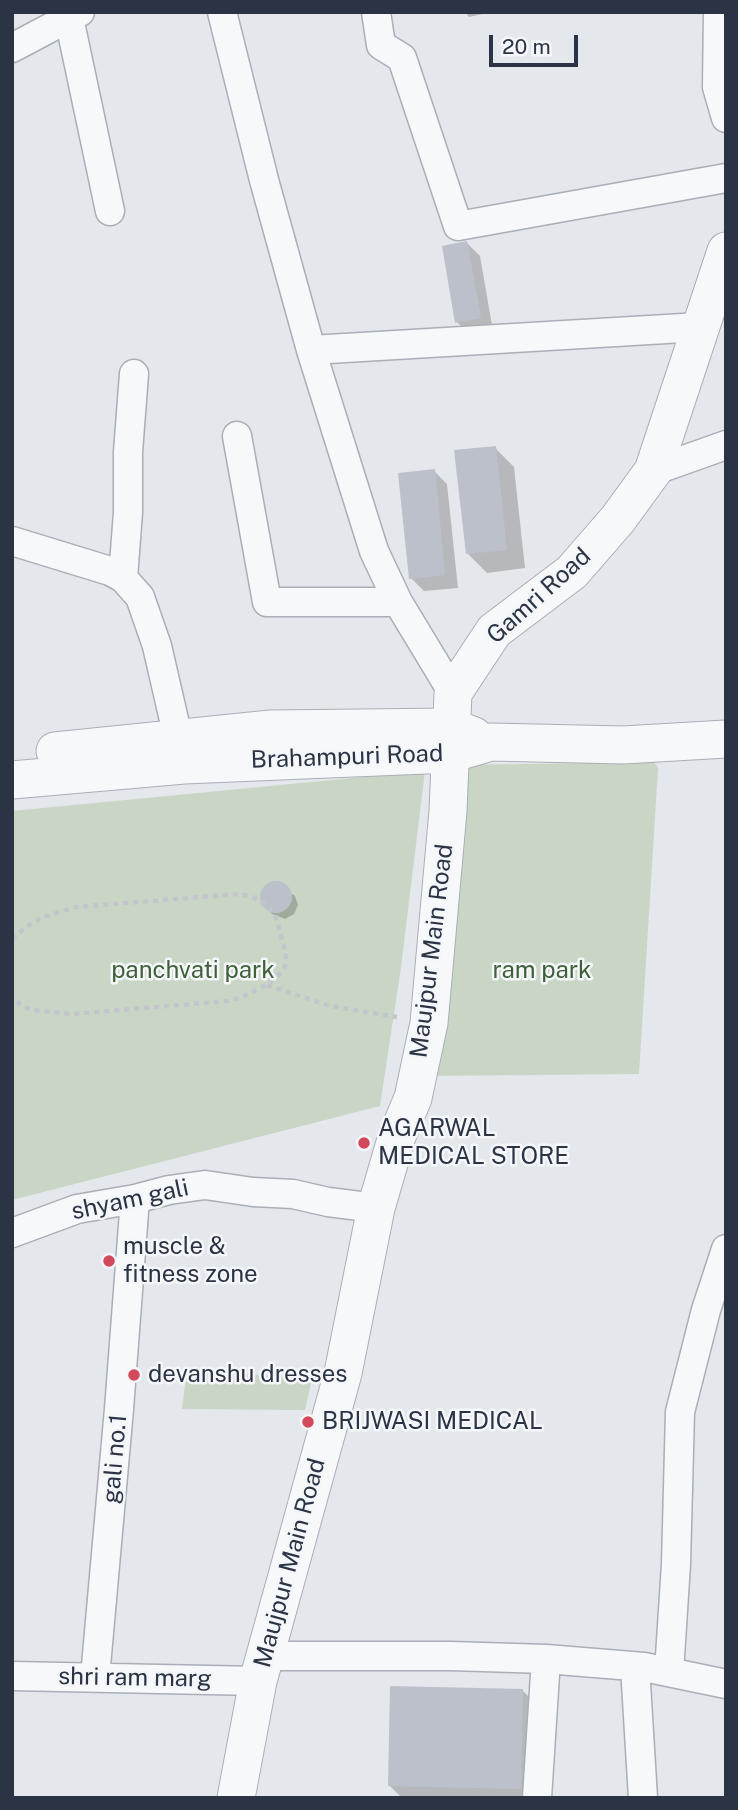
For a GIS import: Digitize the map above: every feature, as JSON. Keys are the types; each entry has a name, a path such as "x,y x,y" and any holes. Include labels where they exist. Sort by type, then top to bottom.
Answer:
{"street":[{"path":"222,12 264,180 373,551 451,725"},
{"path":"376,12 381,46 402,58 457,226 726,178"},
{"path":"718,12 717,87 726,118"},
{"path":"12,48 75,15 110,211"},
{"name":"Gamri Road","path":"451,725 494,631 572,572 618,519 653,471 726,251"},
{"path":"312,350 700,327"},
{"path":"123,578 134,374"},
{"path":"237,436 267,603 398,602"},
{"path":"653,471 726,445"},
{"path":"12,541 110,571 123,578 140,597 157,646 182,752"},
{"name":"Brahampuri Road","path":"12,780 182,752 451,725 491,742 623,745 726,739"},
{"name":"Maujpur Main Road","path":"236,1798 261,1668 343,1373 376,1208 397,1136 412,1098 429,1023 448,811 451,725"},
{"name":"Brahampuri Road","path":"12,755 182,752"},
{"name":"shyam gali","path":"12,1233 77,1209 135,1199 169,1189 205,1185 293,1194 327,1202 376,1208"},
{"name":"gali no.1","path":"95,1677 135,1199"},
{"path":"669,1672 676,1564 680,1412 706,1310 726,1249"},
{"name":"shri ram marg","path":"12,1676 95,1677 451,1656 635,1667 726,1684"},
{"path":"537,1798 546,1660"},
{"path":"635,1667 642,1798"}],"path":[{"path":"12,939 43,917 76,907 211,895 251,896 275,914 286,954 285,966 278,976 243,997 227,1001 73,1014 32,1010 12,997"},
{"path":"266,985 330,1006 429,1023"}],"green space":[{"name":"ram park","path":"654,762 658,768 639,1074 428,1076 458,765"},
{"name":"panchvati park","path":"425,771 401,967 380,1106 12,1200 12,811"},
{"path":"187,1369 312,1379 305,1410 182,1409"}],"building":[{"path":"467,241 481,318 455,323 442,246"},
{"path":"496,446 507,550 466,554 454,450"},
{"path":"435,469 445,575 409,579 398,473"},
{"path":"276,881 287,886 292,897 287,908 276,913 265,908 260,897 265,886"},
{"path":"390,1686 523,1689 521,1789 388,1786"}],"place":[{"name":"AGARWAL MEDICAL STORE","path":"364,1143"},
{"name":"muscle & fitness zone","path":"109,1261"},
{"name":"devanshu dresses","path":"134,1375"},
{"name":"BRIJWASI MEDICAL","path":"308,1422"}]}
